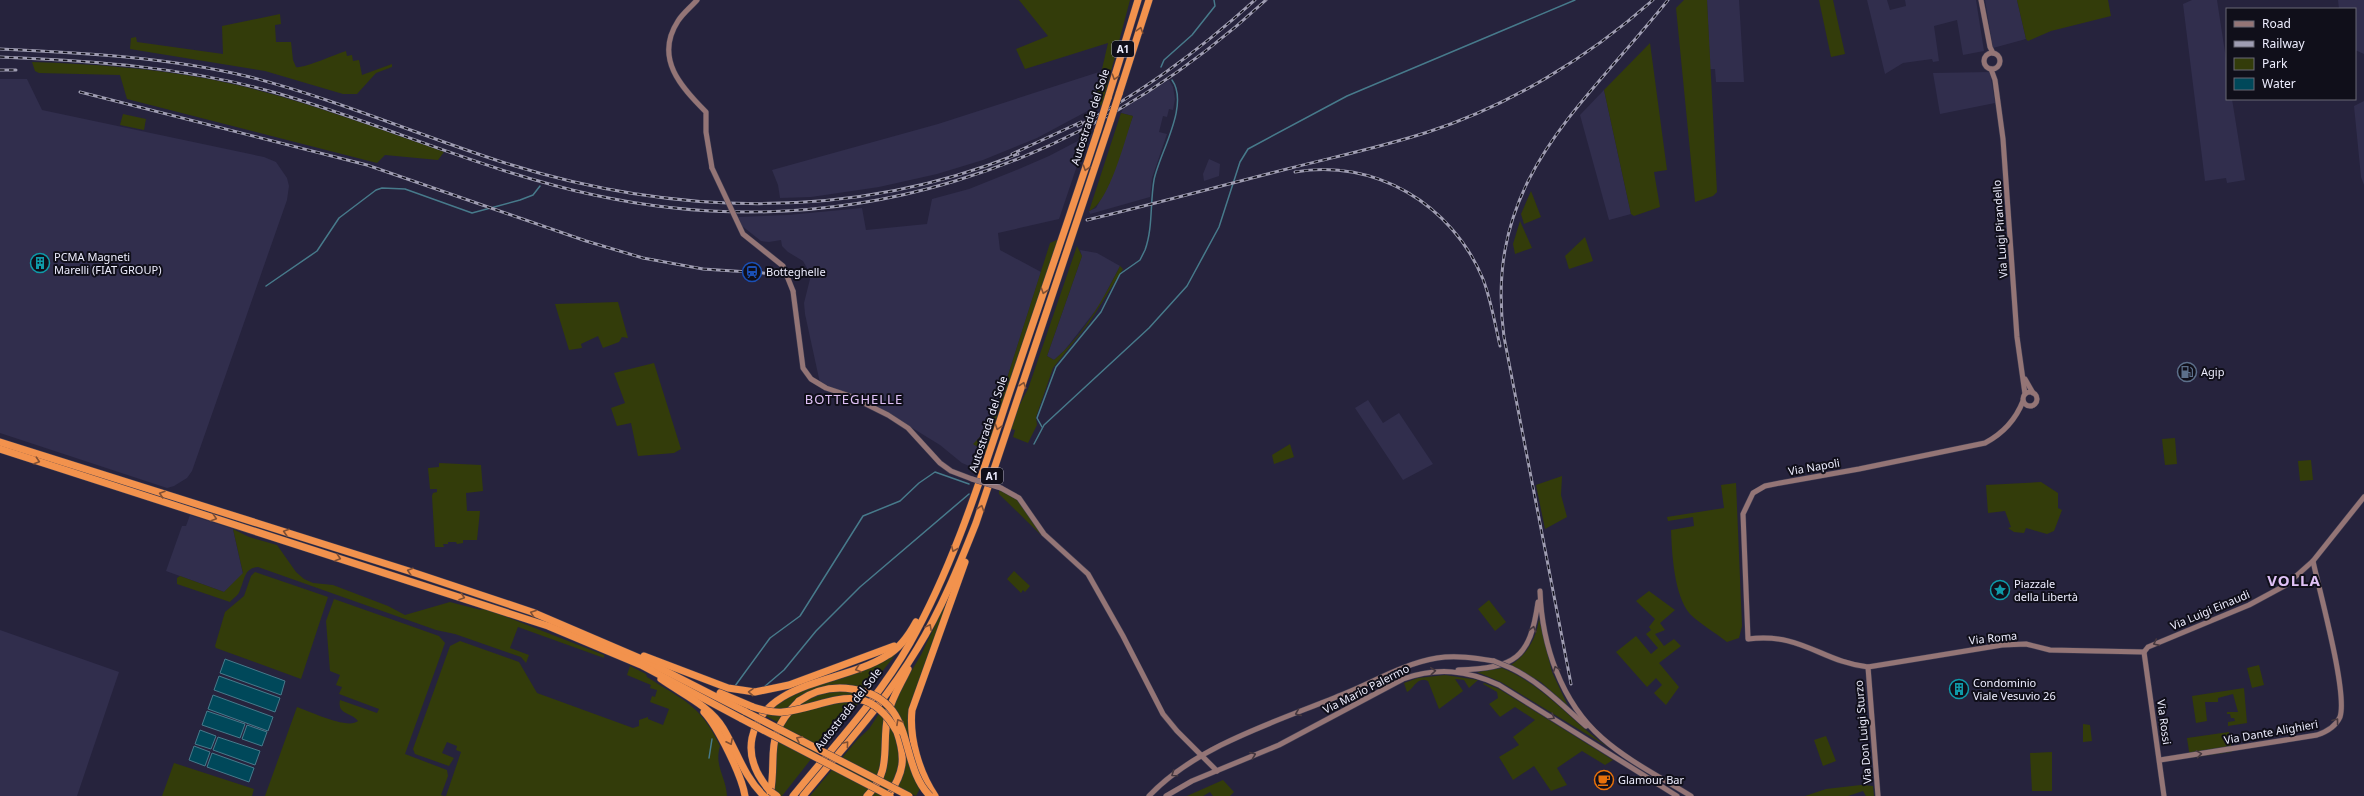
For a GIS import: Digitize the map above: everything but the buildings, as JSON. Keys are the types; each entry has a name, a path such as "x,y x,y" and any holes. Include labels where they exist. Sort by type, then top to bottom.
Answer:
{"highway":[{"name":"Autostrada del Sole","path":"792,796 859,716 901,657 917,631 946,570 987,461 1098,130 1138,0"},
{"name":"Autostrada del Sole","path":"803,796 866,720 917,649 941,604 976,523 1111,119 1149,0"},
{"path":"0,442 416,573 532,612 599,640 690,682 909,796"},
{"path":"0,449 548,626 641,665 889,796 896,784 902,766 902,747 897,732 881,712 865,702 856,699 835,698 794,710 768,711 753,707 690,682"},
{"name":"A1","path":"935,796 923,776 911,730 914,702 966,560 976,523"},
{"path":"777,796 770,791 757,774 753,762 751,741 760,716 775,700 787,694 870,665 887,656 912,629 946,570"},
{"path":"599,640 728,688 755,692 789,684 885,651 902,641"},
{"path":"867,796 878,782 883,770 888,713 896,690 917,649"},
{"path":"641,665 713,715 723,728 747,776 764,796"},
{"path":"770,796 772,752 775,734 784,717 799,701 809,694 833,688 857,690 878,698 892,712 901,724 917,777 930,796"},
{"path":"695,703 713,724 738,774 745,796"}],"street":[{"path":"697,0 678,21 669,46 669,58 679,82 706,112 706,132 712,168 743,234 783,266 793,291 803,368 811,379 826,388 850,396 888,415 908,428 940,463 951,471 1001,488 1019,498 1044,534 1088,574 1163,714 1201,756 1217,771"},
{"path":"1981,0 1990,46 1993,53 1998,56 2000,60 1994,68 1984,64 1990,46"},
{"path":"1987,55 1993,53"},
{"name":"Via Luigi Pirandello","path":"1994,68 2003,139 2017,337 2025,394"},
{"name":"Via Luigi Pirandello","path":"2023,376 2033,393"},
{"path":"2033,393 2036,401 2030,406 2023,401 2025,394 2033,393"},
{"name":"Via Napoli","path":"2016,416 2023,401"},
{"name":"Via Napoli","path":"1868,667 1848,662 1789,639 1763,637 1748,639 1743,514 1753,493 1765,486 1859,469 1986,443 2001,433 2016,416 2030,406"},
{"name":"Via Luigi Einaudi","path":"2144,652 2148,647 2249,606 2286,585 2313,561 2364,497"},
{"name":"Via Dante Alighieri","path":"2160,760 2317,735 2336,723 2341,709 2340,684 2313,561"},
{"path":"1446,670 1489,668 1512,661 1530,640 1540,591 1541,609 1549,644 1561,684 1571,703 1602,739 1691,796"},
{"name":"Via Roma","path":"1868,667 2002,645 2026,644 2050,650 2144,652"},
{"name":"Via Rossi","path":"2144,652 2164,796"},
{"name":"Via Mario Palermo","path":"1149,796 1161,784 1201,756 1236,739 1421,662 1454,657 1494,661 1512,668 1547,691 1602,739"},
{"name":"Via Don Luigi Sturzo","path":"1868,667 1878,796"},
{"name":"Via Mario Palermo","path":"1166,796 1180,787 1279,745 1403,679 1422,672 1446,670 1478,676 1499,685 1676,796"}],"shaded area":[{"path":"1707,0 1739,0 1744,82 1716,82 1715,69 1710,69"},
{"path":"1867,0 1887,0 1890,10 1906,6 1905,0 1976,0 1984,51 1963,55 1957,20 1934,26 1939,61 1933,62 1932,59 1903,63 1885,74"},
{"path":"1985,0 2017,0 2026,39 1993,48"},
{"path":"2192,0 2217,0 2226,58 2226,100 2232,100 2245,180 2227,183 2226,178 2205,181 2183,4"},
{"path":"2338,0 2364,0 2364,54 2356,50 2356,8 2339,8"},
{"path":"1102,71 1093,108 1037,138 983,160 937,174 879,187 811,197 780,198 778,185 772,170 938,124"},
{"path":"1990,72 1995,103 1940,114 1933,73"},
{"path":"0,79 27,79 42,110 264,157 276,162 287,178 289,186 287,200 192,471 187,478 174,486 167,488 0,433"},
{"path":"1169,80 1173,87 1175,99 1173,110 1169,109 1167,117 1163,116 1159,132 1167,134 1152,178 1150,197 1090,214 1089,211 1096,208 1109,184 1133,116 1121,113 1123,109"},
{"path":"1604,90 1631,214 1609,220 1580,115"},
{"path":"2364,101 2364,185 2361,177 2354,106"},
{"path":"1093,133 1081,154 1059,219 998,233 1000,250 1041,272 1003,391 984,433 974,444 985,452 979,470 962,463 940,445 878,407 820,383 805,314 804,303 810,279 807,268 803,261 788,252 782,246 781,240 769,242 761,241 742,226 738,217 788,215 862,208 866,230 927,224 932,199 969,189 1014,171 1049,156"},
{"path":"1209,159 1220,164 1219,176 1204,181 1203,174"},
{"path":"1080,250 1097,253 1120,266 1099,306 1064,351 1054,360 1047,356 1082,256"},
{"path":"1368,400 1383,423 1399,413 1433,464 1403,480 1355,408"},
{"path":"190,515 233,529 243,574 224,592 166,571 182,526 186,526"},
{"path":"0,630 119,672 77,796 0,796"}],"green space":[{"path":"1019,0 1130,0 1102,105 1093,108 1108,43 1025,69 1016,49 1048,36"},
{"path":"1684,0 1707,0 1717,192 1713,196 1695,202 1676,8"},
{"path":"1819,0 1833,0 1845,54 1831,57"},
{"path":"2017,0 2108,0 2111,16 2051,31 2028,41 2026,39"},
{"path":"280,14 281,24 275,25 276,42 291,42 293,60 296,67 312,64 346,51 347,56 352,55 353,61 359,60 362,75 392,64 392,67 376,73 357,94 343,94 265,71 130,49 131,38 136,37 137,42 223,54 222,26"},
{"path":"1650,43 1667,170 1654,172 1660,207 1634,216 1631,214 1604,90"},
{"path":"32,62 121,67 209,79 269,93 299,102 444,152 438,160 385,155 377,163 127,99 120,75 39,73 35,71"},
{"path":"1121,113 1133,116 1121,153 1110,183 1103,196 1096,206 1089,211"},
{"path":"123,114 146,119 144,130 120,125"},
{"path":"1531,191 1541,217 1524,224 1521,214"},
{"path":"1520,221 1532,248 1515,254 1513,244"},
{"path":"1585,237 1593,261 1569,269 1565,256"},
{"path":"1059,239 1006,396 999,410 986,452 973,444 984,433 1003,391 1050,243"},
{"path":"1077,246 1082,256 1047,356 1054,360 1083,329 1107,292 1120,266 1123,269 1089,323 1053,368 1036,417 1037,425 1028,443 1013,437 1015,430 1011,429 1018,408 1028,389"},
{"path":"618,302 628,338 622,337 619,342 603,348 598,336 581,344 582,348 569,350 555,304"},
{"path":"654,363 681,449 674,453 638,456 631,423 617,426 611,408 625,403 614,373"},
{"path":"2175,438 2177,464 2165,465 2162,439"},
{"path":"1290,444 1294,457 1274,464 1272,455"},
{"path":"2311,460 2313,480 2300,481 2298,461"},
{"path":"439,463 481,465 483,491 466,493 467,511 480,511 477,540 463,540 463,543 457,544 456,542 448,542 448,544 443,544 444,547 435,547 432,496 433,493 437,492 437,489 430,489 428,468 439,467"},
{"path":"1562,476 1561,495 1567,517 1545,529 1536,485"},
{"path":"2041,482 2058,493 2058,508 2062,510 2054,531 2047,534 2026,528 2024,533 2014,532 2008,528 2011,527 2005,511 1988,513 1986,485"},
{"path":"1736,483 1742,626 1739,638 1727,642 1690,614 1680,596 1677,585 1673,562 1671,530 1694,526 1693,517 1668,521 1667,517 1724,508 1721,485"},
{"path":"999,490 1016,498 1043,537 999,494"},
{"path":"233,529 249,537 277,545 296,572 304,579 313,583 333,585 388,606 405,615 450,602 481,610 484,608 604,655 604,658 518,627 510,648 529,655 526,663 521,657 455,634 436,630 258,567 250,569 247,572 239,592 230,602 177,584 177,578 180,576 224,592 243,573"},
{"path":"1014,571 1030,586 1025,592 1023,590 1021,593 1007,579"},
{"path":"255,572 328,597 301,679 216,648 215,646 225,612 244,596 251,576"},
{"path":"1649,591 1675,610 1660,623 1665,630 1655,634 1664,646 1674,639 1681,646 1659,663 1679,687 1666,705 1654,693 1662,685 1656,678 1647,687 1616,652 1636,636 1651,654 1658,648 1646,634 1651,630 1649,627 1655,619 1636,601"},
{"path":"949,596 910,708 924,781 916,796 892,784 883,796 870,796 883,779 887,768 888,728 898,693 921,655"},
{"path":"334,599 439,636 445,643 405,754 447,770 448,776 441,795 444,796 265,796 297,707 337,722 346,723 358,721 343,711 340,705 340,700 377,713 379,709 339,694 342,687 336,685 340,675 330,671 326,621"},
{"path":"1489,600 1506,622 1495,631 1478,609"},
{"path":"1539,619 1552,672 1568,706 1541,682 1511,665 1527,650 1536,633"},
{"path":"460,641 519,662 537,693 633,728 639,726 639,720 648,717 648,719 663,725 669,709 650,702 652,696 655,697 657,690 650,688 651,685 627,675 630,666 646,674 647,677 690,705 706,721 720,746 718,760 725,783 727,796 446,796 461,752 456,750 457,746 447,742 442,753 454,758 449,766 415,754 413,749 450,646"},
{"path":"900,649 873,683 866,698 848,712 782,796 774,796 777,743 783,725 764,715 780,701"},
{"path":"2259,665 2264,685 2252,688 2247,668"},
{"path":"1502,668 1532,684 1611,749 1501,682 1477,672"},
{"path":"1445,675 1478,680 1469,688 1464,680 1455,679 1463,691 1439,709 1428,681 1418,681 1407,692 1404,683 1418,678"},
{"path":"1484,683 1499,689 1613,760 1605,765 1582,751 1557,768 1567,785 1551,791 1534,766 1513,780 1499,757 1519,745 1513,737 1535,720 1515,707 1500,717 1489,704 1498,698 1497,692 1483,684"},
{"path":"2244,688 2247,723 2228,726 2228,722 2235,721 2234,718 2231,718 2230,714 2227,714 2227,712 2238,712 2233,694 2218,698 2218,702 2205,702 2207,721 2196,723 2192,696"},
{"path":"889,698 884,722 881,771 868,791 863,796 810,796 857,740 869,729"},
{"path":"2083,724 2090,725 2092,741 2083,742"},
{"path":"2229,732 2232,752 2190,758 2187,738"},
{"path":"1826,736 1836,761 1823,766 1814,740"},
{"path":"2052,752 2052,791 2032,791 2030,753"},
{"path":"174,763 254,789 252,796 162,796"},
{"path":"1223,780 1234,792 1230,796 1213,796 1210,792 1203,796 1187,796"},
{"path":"1861,785 1873,786 1874,796 1866,796 1863,791 1848,796 1805,796 1826,789"}],"water":[{"path":"225,659 285,681 281,695 220,673"},
{"path":"219,676 280,698 275,712 214,690"},
{"path":"213,695 273,717 268,731 208,709"},
{"path":"207,711 245,724 240,738 202,725"},
{"path":"247,725 267,732 262,746 242,739"},
{"path":"200,730 216,736 211,749 195,744"},
{"path":"218,737 260,751 255,765 213,750"},
{"path":"194,746 210,752 205,766 189,760"},
{"path":"212,753 254,768 249,782 207,767"}],"waterway":[{"path":"1161,67 1164,60 1192,35 1215,6 1214,0"},
{"path":"1034,444 1044,425 1149,328 1187,286 1219,227 1240,162 1248,149 1347,96 1575,0"},
{"path":"1042,427 1037,418 1056,367 1101,312 1120,274 1140,260 1148,242 1154,180 1176,116 1177,90 1172,80"},
{"path":"266,286 317,251 339,218 376,190 382,188 405,189 472,213 533,195 540,186"},
{"path":"735,686 770,638 800,616 863,516 900,501 919,483 935,472 969,484"},
{"path":"764,687 784,670 816,631 860,587 969,494"},
{"path":"709,758 712,739"}],"railway":[{"path":"1078,126 1148,85 1214,36 1255,0"},
{"path":"0,57 106,63 176,71 211,77 280,94 319,106 515,174 594,195 686,209 777,211 867,202 954,182 1038,151 1118,110 1194,59 1266,0"},
{"path":"1087,220 1376,147 1428,132 1459,121 1518,94 1547,78 1602,41 1653,0"},
{"path":"1571,684 1504,337 1501,282 1508,234 1523,191 1545,151 1602,77 1668,0"},
{"path":"0,49 126,57 157,60 219,70 282,86 344,106 468,151 563,179 628,193 694,201 759,204 825,201 890,192 954,176 1018,154"},
{"path":"0,70 16,70"},
{"path":"80,92 367,165 586,241 643,258 703,269 792,275"},
{"path":"1012,154 1081,122"},
{"path":"1295,172 1324,170 1353,172 1381,180 1407,192 1431,208 1452,229 1469,252 1483,279 1491,304 1500,346"}],"place":[{"name":"PCMA Magneti Marelli (FIAT GROUP)","path":"40,263"},
{"name":"Botteghelle","path":"752,272"},
{"name":"Agip","path":"2187,372"},
{"name":"Piazzale della Libertà","path":"2000,590"},
{"name":"Condominio Viale Vesuvio 26","path":"1959,689"},
{"name":"Glamour Bar","path":"1604,780"}],"district":[{"name":"BOTTEGHELLE","path":"854,399"},
{"name":"VOLLA","path":"2294,581"}]}
